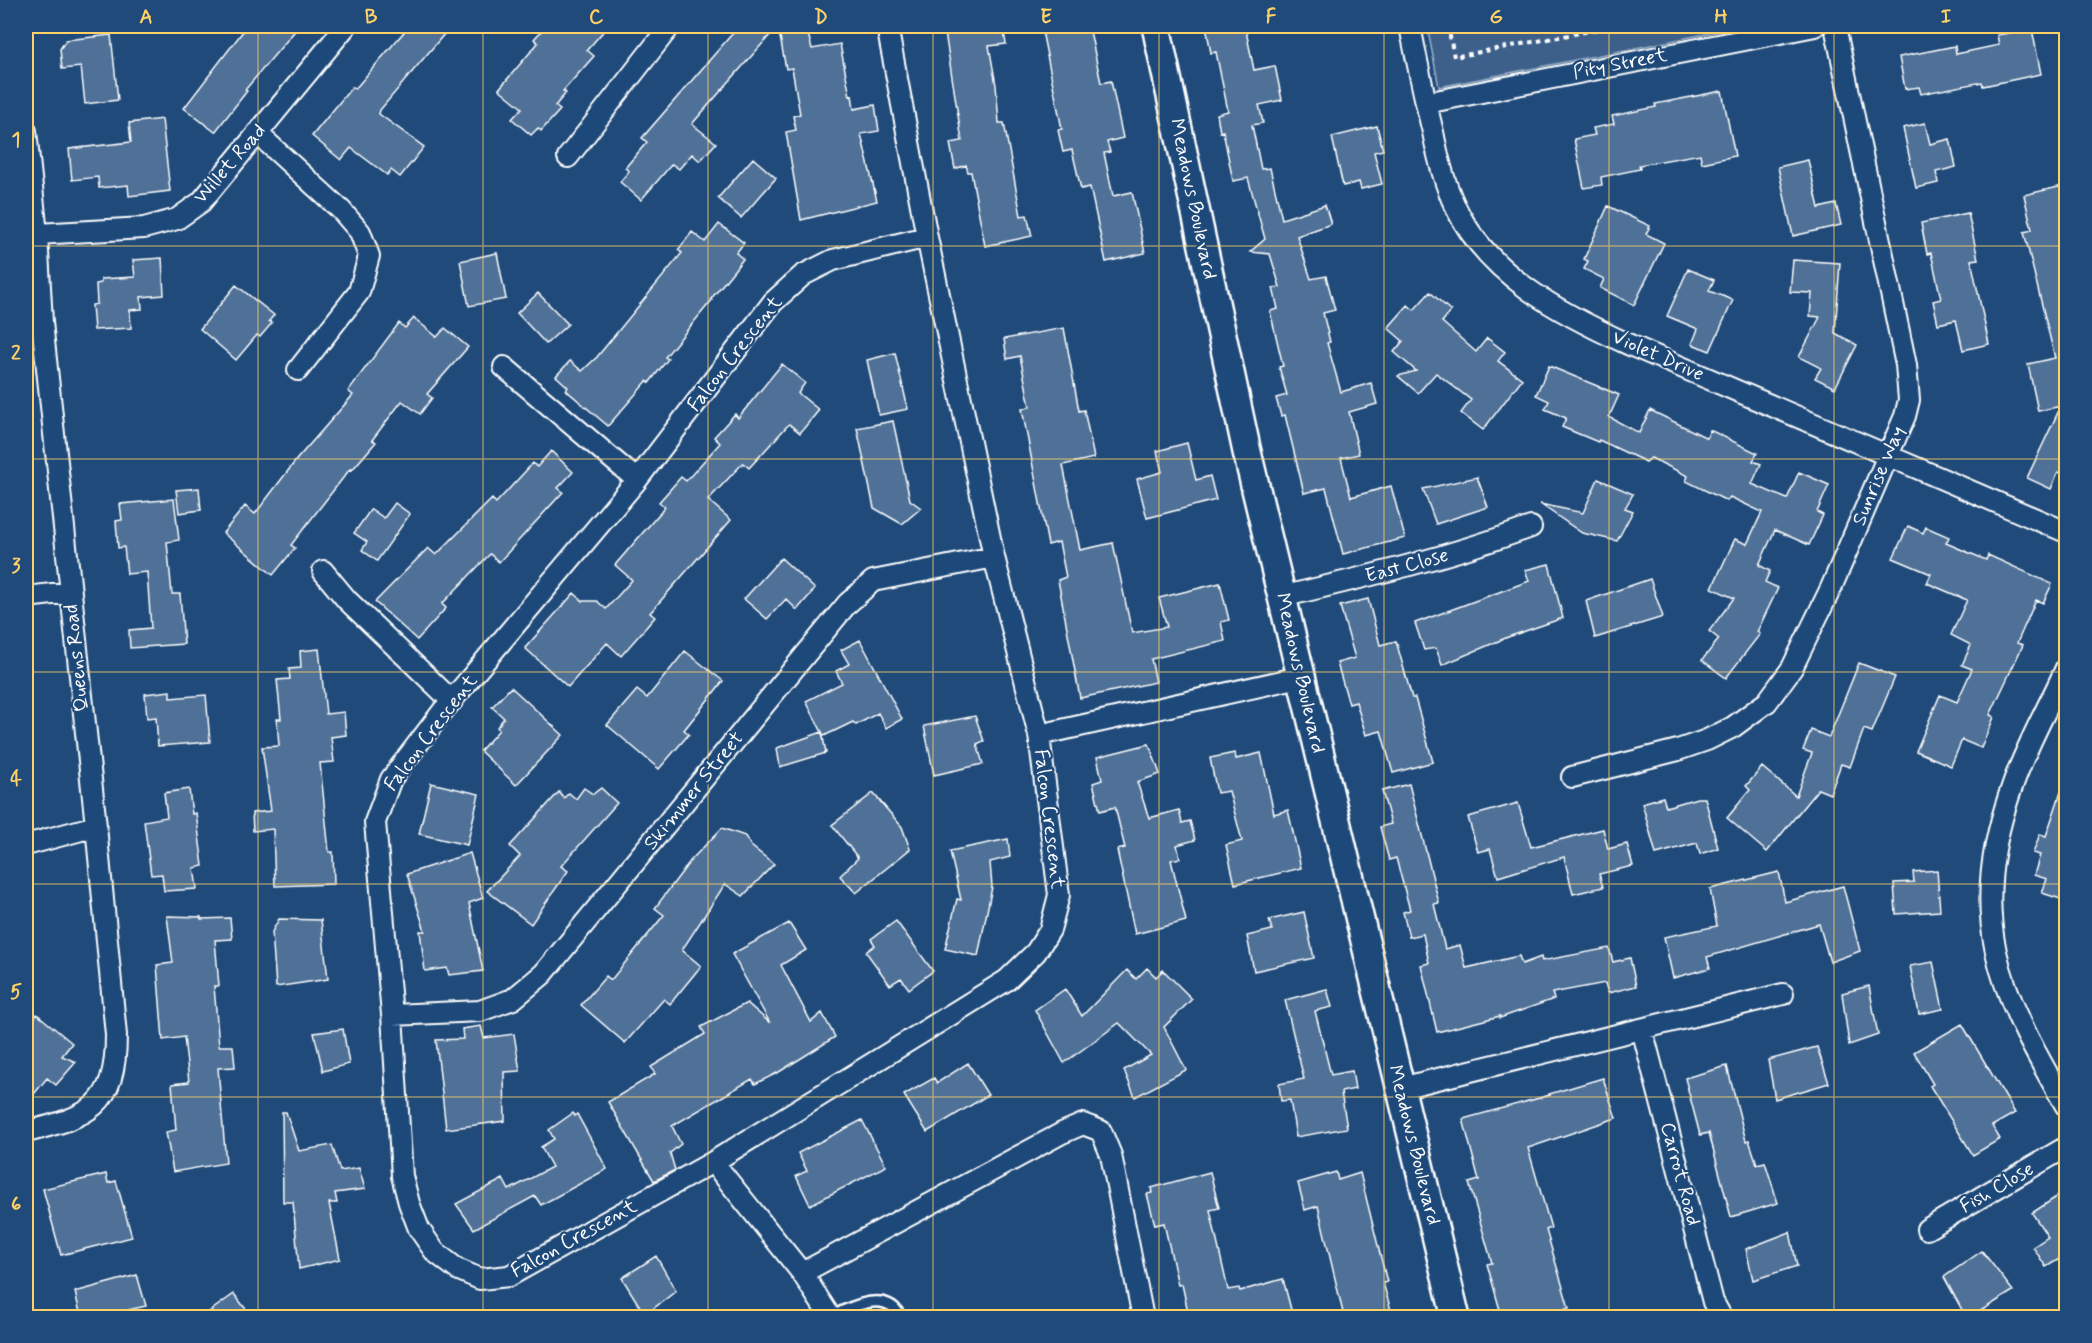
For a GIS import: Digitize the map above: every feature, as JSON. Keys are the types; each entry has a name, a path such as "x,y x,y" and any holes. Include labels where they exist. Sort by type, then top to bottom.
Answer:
{"street":[{"name":"Willet Road","path":"37,234 144,228 177,219 201,202 346,26"},
{"path":"568,157 670,26"},
{"name":"Falcon Crescent","path":"887,26 927,237 994,556 1039,735 1059,895 1050,930 1036,952 1007,980 713,1162 509,1276 480,1279 457,1269 435,1252 419,1229 402,1176 392,1014 375,822 391,779 452,700 637,480 773,302 803,275 833,260 927,237"},
{"name":"Meadows Boulevard","path":"1156,26 1247,452 1456,1317"},
{"name":"Violet Drive","path":"1410,26 1440,164 1455,207 1477,241 1526,288 1561,312 1599,331 2067,532"},
{"name":"Pity Street","path":"1426,103 1815,26"},
{"name":"Sunrise Way","path":"1572,777 1678,750 1707,740 1733,727 1767,702 1792,668 1822,608 1905,416 1909,400 1909,382 1835,26"},
{"name":"Queens Road","path":"26,131 37,234 34,323 70,592 116,1035 116,1054 109,1088 90,1110 68,1122 26,1132"},
{"path":"257,133 341,210 360,232 369,256 359,292 298,370"},
{"path":"504,367 637,480"},
{"name":"East Close","path":"1281,597 1418,564 1474,548 1531,527"},
{"name":"Skimmer Street","path":"392,1014 458,1014 480,1011 513,999 543,974 847,604 873,581 994,556"},
{"path":"323,571 346,600 452,700"},
{"path":"26,597 70,592"},
{"path":"2067,668 2013,783 1996,845 1990,881 1990,898 1995,952 2007,992 2028,1039 2067,1106"},
{"path":"1039,735 1300,677"},
{"path":"26,844 96,826"},
{"path":"1401,1088 1783,994"},
{"name":"Carrot Road","path":"1642,1029 1713,1302 1722,1317"},
{"path":"802,1273 1052,1138 1083,1124 1101,1131 1111,1155 1143,1317"},
{"name":"Fish Close","path":"1927,1229 2067,1147"},
{"path":"713,1162 802,1273 831,1317"}],"lane":[{"path":"831,1317 864,1302 887,1304 898,1310 901,1317"}],"path":[{"path":"1448,26 1454,57 1616,26"}],"shaded area":[{"path":"1427,26 1746,26 1439,87"}],"building":[{"path":"247,26 299,26 245,90 247,91 215,132 184,108"},
{"path":"409,26 451,26 380,110 379,114 424,147 400,177 391,170 387,175 351,148 341,160 312,136 352,87 355,89"},
{"path":"546,26 608,26 587,50 594,56 563,91 566,93 555,106 560,110 541,131 538,128 531,135 512,119 522,108 499,89 538,43 534,39"},
{"path":"739,26 778,26 692,124 716,143 700,161 692,154 679,169 672,164 641,200 620,182 629,171 625,168 647,142 642,138"},
{"path":"778,26 806,26 812,49 840,44 854,109 875,105 879,131 861,134 877,201 801,220 786,132 796,130 793,116 800,114 792,68 786,69"},
{"path":"944,26 1003,26 1006,44 989,46 996,85 999,123 1004,123 1021,216 1027,215 1032,236 985,246 971,172 968,172 966,165 955,169 950,143 962,141"},
{"path":"1041,26 1089,26 1101,83 1111,81 1123,138 1107,142 1110,152 1104,153 1113,196 1132,192 1145,253 1106,262 1090,187 1081,189 1072,150 1063,152 1058,130 1062,129"},
{"path":"1206,26 1245,26 1254,70 1275,66 1282,100 1259,105 1263,123 1252,125 1261,169 1270,168 1282,219 1325,205 1331,224 1297,236 1311,279 1326,276 1335,310 1323,313 1330,342 1327,343 1341,392 1371,383 1377,404 1349,412 1359,454 1341,458 1351,497 1391,486 1405,538 1343,554 1326,488 1304,493 1285,415 1281,416 1276,398 1287,395 1279,367 1283,366 1270,311 1278,309 1273,288 1280,287 1270,254 1250,252 1265,239 1248,178 1233,181 1223,131 1220,132 1217,114 1228,111 1216,52 1211,53"},
{"path":"2032,29 2041,74 1983,86 1982,82 1921,94 1919,87 1905,89 1899,57 1955,46 1956,54 1999,45 1997,35"},
{"path":"111,35 118,100 85,104 81,67 62,69 60,49 66,40"},
{"path":"1722,91 1735,156 1702,163 1700,154 1639,165 1640,169 1601,177 1602,185 1584,188 1574,139 1595,135 1593,128 1614,124 1612,116 1656,107 1655,104"},
{"path":"162,119 170,191 129,196 128,185 99,188 98,177 72,180 69,149 131,142 129,123"},
{"path":"1925,123 1930,144 1950,139 1956,167 1936,172 1938,183 1916,188 1903,128"},
{"path":"1377,126 1383,150 1374,152 1382,184 1361,189 1359,182 1343,186 1332,137"},
{"path":"753,158 776,178 741,218 718,198"},
{"path":"1808,160 1819,208 1836,204 1841,225 1793,236 1778,167"},
{"path":"2067,185 2067,475 2058,472 2051,489 2027,478 2061,406 2038,411 2028,364 2055,358 2024,232 2032,230 2024,195"},
{"path":"1608,206 1650,226 1646,234 1664,243 1634,305 1600,288 1604,279 1584,269 1588,261 1584,259"},
{"path":"1968,213 1978,259 1971,260 1989,344 1963,350 1956,320 1938,324 1933,301 1941,299 1931,253 1927,254 1921,223"},
{"path":"719,224 744,243 736,253 743,259 665,357 668,359 649,383 647,381 608,426 566,390 568,387 556,376 570,361 582,371 597,357 682,253 678,250 692,232 705,242"},
{"path":"497,253 506,299 469,306 460,261"},
{"path":"162,258 164,295 141,297 142,309 130,310 131,328 94,330 92,305 97,304 96,284 101,283 101,279 135,277 133,260"},
{"path":"1793,260 1840,263 1835,333 1857,345 1835,388 1815,378 1821,368 1799,357 1820,317 1810,316 1812,293 1790,292"},
{"path":"1688,269 1714,280 1709,291 1733,300 1710,351 1692,344 1698,329 1667,316"},
{"path":"236,285 274,315 269,321 272,323 260,337 257,335 236,360 200,329"},
{"path":"1430,292 1451,311 1442,322 1476,352 1487,338 1505,352 1498,361 1522,379 1483,430 1461,413 1471,400 1436,373 1418,393 1398,376 1416,371 1394,352 1403,341 1388,328 1408,305 1414,310"},
{"path":"538,293 568,324 546,344 517,313"},
{"path":"414,318 437,337 445,328 468,347 427,394 432,398 420,414 402,401 372,440 376,442 352,470 350,469 291,545 295,548 273,575 223,533 245,506 255,514 297,459 353,395 348,391 399,323 405,328"},
{"path":"1064,328 1079,411 1084,410 1094,458 1063,465 1080,550 1113,543 1132,633 1167,627 1159,598 1220,583 1229,620 1221,622 1225,641 1151,659 1156,682 1080,698 1058,580 1066,577 1059,542 1048,545 1022,409 1030,407 1020,356 1007,359 1004,339"},
{"path":"895,353 908,409 879,415 867,360"},
{"path":"782,364 805,383 798,393 819,410 800,433 789,424 749,468 743,463 708,500 731,520 650,613 655,617 621,656 607,643 568,687 525,648 574,593 583,601 597,601 606,609 632,580 615,565 665,507 659,502 681,477 686,481 720,443 714,437 735,414 738,418"},
{"path":"1549,366 1619,395 1609,417 1639,433 1650,410 1707,438 1710,430 1757,453 1753,461 1761,464 1752,484 1787,499 1799,472 1829,485 1817,512 1823,515 1809,545 1775,530 1759,565 1770,571 1765,582 1778,588 1757,632 1760,634 1726,678 1702,660 1719,639 1709,631 1734,598 1712,588 1735,539 1747,544 1762,512 1730,497 1727,501 1686,481 1688,476 1651,458 1646,462 1599,440 1598,442 1562,427 1566,418 1545,409 1549,401 1536,395"},
{"path":"893,421 910,500 921,508 902,524 874,508 857,428"},
{"path":"1187,443 1196,480 1210,476 1216,500 1147,518 1137,479 1162,472 1157,451"},
{"path":"551,451 573,472 558,488 563,492 499,562 490,554 442,604 446,608 417,640 375,602 428,548 436,555 492,499 496,503 533,463 537,467"},
{"path":"1477,477 1488,507 1436,524 1423,489"},
{"path":"1598,479 1633,494 1625,508 1633,511 1617,541 1582,533 1540,504 1583,513"},
{"path":"199,488 201,510 179,513 176,490"},
{"path":"174,499 179,540 167,542 172,594 180,594 184,644 130,648 129,630 151,628 147,572 127,574 124,547 118,548 116,521 122,520 120,504"},
{"path":"395,503 410,514 377,561 362,550 367,542 354,533 371,509 384,518"},
{"path":"1908,526 1923,533 1926,527 1949,537 1946,543 1986,560 1988,555 2052,584 2043,603 2036,600 2017,643 2023,645 1990,715 1994,717 1981,748 1962,740 1951,766 1916,751 1940,695 1957,702 1972,669 1962,665 1971,645 1951,635 1967,600 1927,583 1931,574 1893,558"},
{"path":"781,558 815,589 797,610 786,599 767,619 744,599"},
{"path":"1549,564 1563,618 1508,637 1442,665 1436,648 1424,650 1415,623 1529,581 1525,570"},
{"path":"1650,579 1663,617 1595,638 1586,601"},
{"path":"1368,599 1380,645 1396,641 1433,762 1393,773 1381,731 1366,735 1356,702 1349,704 1337,663 1355,658 1340,606"},
{"path":"860,640 902,719 886,728 878,713 856,725 853,722 824,736 806,701 842,683 836,671 849,664 841,650"},
{"path":"319,649 326,714 344,712 346,735 331,737 334,762 320,763 329,852 333,852 334,884 275,886 273,829 253,831 252,813 271,811 262,747 279,746 277,719 281,719 277,680 290,679 289,669 301,668 300,651"},
{"path":"685,651 723,681 684,730 689,734 659,769 607,725 637,690 647,698"},
{"path":"1859,663 1895,677 1872,732 1864,729 1850,767 1841,764 1830,794 1818,789 1767,852 1727,818 1750,790 1746,786 1762,767 1796,796 1812,753 1803,750 1811,730 1829,737"},
{"path":"511,687 563,735 516,785 480,751 499,730 497,727 504,718 492,707"},
{"path":"170,691 170,698 206,695 210,742 158,746 156,717 147,718 145,694"},
{"path":"975,716 984,741 977,744 983,764 934,775 924,726"},
{"path":"822,732 826,753 780,767 777,748"},
{"path":"1149,744 1160,774 1137,782 1149,818 1179,810 1182,823 1190,821 1195,840 1177,845 1180,858 1171,860 1186,921 1135,934 1117,850 1125,848 1115,807 1100,811 1093,783 1102,780 1097,757"},
{"path":"1235,753 1236,759 1261,753 1274,814 1288,810 1301,868 1235,884 1226,845 1242,841 1229,791 1217,793 1210,758"},
{"path":"431,783 479,794 467,845 419,834"},
{"path":"1409,784 1439,903 1434,904 1445,949 1460,945 1466,968 1519,956 1522,964 1541,957 1542,961 1609,948 1613,962 1630,958 1636,986 1608,993 1605,983 1552,993 1554,999 1500,1018 1500,1016 1437,1032 1421,965 1429,963 1423,934 1409,937 1403,912 1410,910 1396,858 1389,860 1380,827 1391,824 1382,791"},
{"path":"2063,786 2067,786 2067,901 2042,893 2047,879 2034,875 2040,855 2033,853 2040,834 2046,836"},
{"path":"584,788 593,794 601,788 617,803 561,866 568,871 531,924 487,891 520,856 510,846 559,792 564,798 569,793 576,799"},
{"path":"189,789 192,814 196,813 203,866 194,868 197,889 164,891 162,874 151,875 144,821 167,817 164,793"},
{"path":"873,793 902,827 910,849 856,893 840,876 858,858 832,825"},
{"path":"1663,797 1666,807 1705,798 1718,848 1700,854 1697,843 1656,854 1642,803"},
{"path":"1518,803 1531,847 1603,829 1608,849 1627,844 1633,866 1599,874 1603,887 1573,894 1564,857 1498,877 1490,849 1478,852 1468,817"},
{"path":"722,828 745,836 751,846 774,864 743,896 725,884 682,950 701,966 670,1004 664,999 625,1043 581,1005 606,976 611,980 664,915 655,908 691,860"},
{"path":"1008,839 1010,857 990,862 992,887 978,956 945,949 957,899 961,900 950,851"},
{"path":"470,853 483,898 469,903 483,971 449,975 447,968 425,971 420,931 425,931 407,874"},
{"path":"1937,870 1940,911 1896,914 1894,883 1914,882 1913,872"},
{"path":"1779,872 1785,902 1843,886 1860,951 1830,962 1819,924 1707,957 1710,968 1673,978 1664,937 1717,926 1710,889"},
{"path":"1304,912 1314,958 1254,971 1247,936 1272,930 1269,920"},
{"path":"167,916 201,917 201,919 230,918 232,939 215,940 219,986 214,986 219,1046 233,1046 235,1067 218,1068 226,1163 173,1172 166,1132 176,1130 172,1084 189,1082 184,1037 163,1040 157,965 173,963"},
{"path":"279,919 321,920 328,979 276,987 272,932"},
{"path":"896,921 933,971 909,989 901,978 890,985 866,952 875,945 871,939"},
{"path":"789,923 806,950 781,965 811,1022 822,1013 835,1037 779,1072 755,1084 752,1079 672,1126 681,1144 670,1153 675,1170 654,1181 608,1102 655,1074 651,1067 705,1034 701,1027 747,1003 770,1023 732,954"},
{"path":"1933,962 1943,1009 1919,1014 1910,966"},
{"path":"1147,968 1156,977 1163,970 1192,999 1164,1027 1186,1070 1135,1097 1124,1070 1151,1055 1119,1023 1064,1063 1035,1010 1065,989 1082,1016 1127,970 1136,979"},
{"path":"1869,986 1878,1035 1849,1045 1842,993"},
{"path":"1327,989 1332,1007 1315,1011 1331,1075 1352,1071 1355,1089 1341,1092 1347,1128 1296,1137 1290,1100 1281,1101 1279,1084 1304,1079 1285,1000"},
{"path":"37,1014 72,1043 62,1056 76,1062 56,1085 47,1078 26,1104 26,1028"},
{"path":"1962,1024 2015,1113 1992,1126 2000,1139 1973,1155 1930,1086 1933,1084 1914,1052"},
{"path":"481,1026 484,1038 514,1034 520,1071 504,1072 505,1121 446,1129 436,1040 463,1039 462,1029"},
{"path":"343,1029 349,1064 323,1071 314,1033"},
{"path":"1817,1047 1829,1083 1775,1099 1768,1060"},
{"path":"968,1063 988,1095 927,1132 904,1095 934,1078 937,1083"},
{"path":"1727,1066 1746,1141 1749,1140 1757,1164 1765,1162 1778,1203 1731,1217 1709,1133 1700,1135 1685,1078"},
{"path":"1603,1078 1616,1118 1528,1148 1551,1228 1546,1230 1569,1308 1538,1317 1533,1317 1531,1312 1502,1317 1487,1264 1492,1263 1469,1183 1479,1180 1463,1119"},
{"path":"282,1112 286,1112 299,1151 332,1145 340,1171 359,1168 365,1189 335,1193 337,1203 329,1203 340,1259 299,1269 293,1202 283,1202"},
{"path":"573,1113 575,1116 577,1114 607,1169 541,1205 535,1196 474,1229 456,1204 503,1179 509,1190 552,1167 541,1147 554,1139 549,1130"},
{"path":"862,1120 886,1166 810,1205 796,1176 807,1171 798,1153"},
{"path":"1210,1172 1219,1208 1210,1210 1228,1290 1239,1288 1240,1291 1283,1279 1293,1317 1189,1317 1182,1284 1178,1285 1164,1223 1155,1225 1147,1194 1152,1193 1151,1188"},
{"path":"1336,1172 1338,1180 1360,1173 1387,1282 1383,1283 1393,1317 1344,1317 1318,1206 1305,1210 1298,1183"},
{"path":"106,1174 108,1183 116,1181 132,1237 61,1255 43,1189"},
{"path":"2067,1190 2067,1266 2061,1258 2046,1267 2033,1247 2048,1237 2032,1213"},
{"path":"1790,1232 1797,1266 1753,1280 1746,1249"},
{"path":"1982,1251 2013,1291 1971,1317 1966,1317 1944,1277"},
{"path":"656,1256 676,1291 645,1315 622,1278"},
{"path":"137,1275 146,1306 128,1310 130,1317 81,1317 75,1292"},
{"path":"234,1294 252,1317 202,1317"}]}
